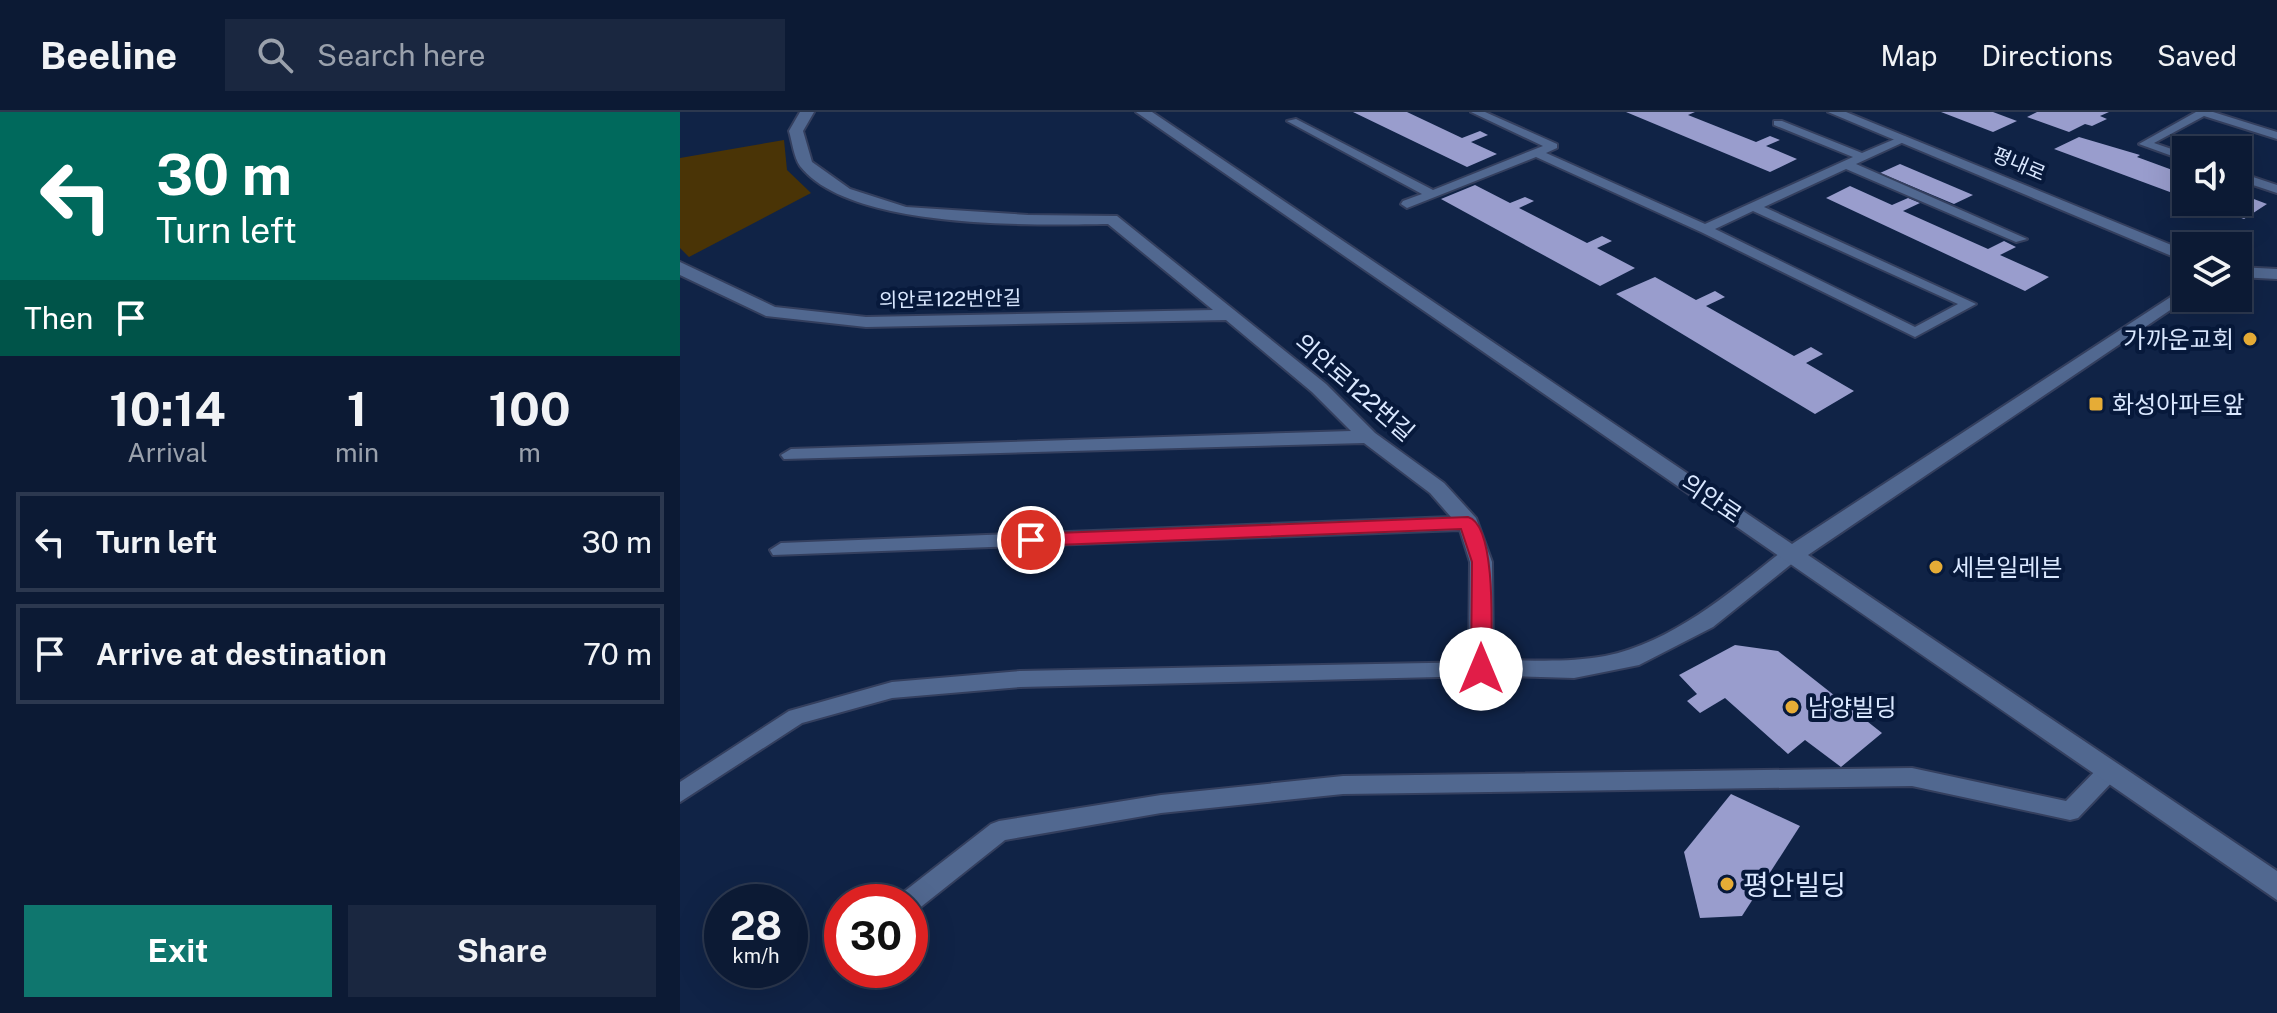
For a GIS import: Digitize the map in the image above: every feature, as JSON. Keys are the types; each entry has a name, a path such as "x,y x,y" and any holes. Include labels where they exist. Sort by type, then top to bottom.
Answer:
{"street":[{"name":"의안로122번길","path":"807,112 796,131 806,164 845,192 904,211 1028,220 1112,219 1232,315 1319,388 1368,437 1437,488 1468,523 1481,562 1481,669"},
{"name":"의안로","path":"1143,112 2277,887"},
{"name":"평내로","path":"1841,113 2172,251"},
{"name":"의안로122번안길","path":"680,267 697,279 772,312 866,322 1232,315"},
{"path":"2252,273 2277,274"},
{"path":"1481,669 1603,665 1650,651 1710,618 1793,554 2172,301"},
{"path":"791,455 895,449 1368,437"},
{"path":"781,550 1468,523"}],"lane":[{"path":"1407,204 1553,146 1476,112"},
{"path":"2172,153 2145,144 2203,112 2277,136"},
{"path":"1292,121 1432,194"},
{"path":"1778,123 1862,157"},
{"path":"1711,226 1902,139"},
{"path":"1537,153 1711,226 1915,333 1969,304 1756,208"},
{"path":"1845,164 2021,239"},
{"path":"2252,181 2277,189"},
{"path":"1711,226 1755,240"},
{"path":"680,793 796,717 892,690 1020,679 1481,669"},
{"path":"928,887 999,831 1161,804 1343,785 1912,777 2070,811 2109,771"}],"shaded area":[{"path":"784,140 787,170 811,193 689,257 680,248 680,158"}],"building":[{"path":"1353,112 1407,112 1462,138 1480,131 1488,135 1471,142 1497,154 1467,167"},
{"path":"1626,112 1695,112 1688,115 1756,142 1770,136 1780,140 1766,146 1797,159 1770,172"},
{"path":"1941,112 1993,112 2017,121 1993,132"},
{"path":"2037,112 2109,112 2100,116 2107,119 2069,132 2027,117"},
{"path":"2079,137 2140,155 2137,157 2172,170 2172,193 2054,149"},
{"path":"1900,164 1973,195 1954,204 1880,173"},
{"path":"1475,185 1510,203 1525,197 1534,201 1519,208 1587,243 1602,236 1612,241 1597,248 1635,268 1600,286 1441,199"},
{"path":"1850,186 1892,205 1908,198 1920,203 1903,211 1988,249 2004,241 2016,247 2000,255 2049,277 2025,291 1826,198"},
{"path":"2252,198 2267,204 2252,214"},
{"path":"1655,277 1696,300 1715,291 1725,297 1706,306 1794,356 1811,347 1823,354 1806,363 1854,391 1815,414 1616,294"},
{"name":"남양빌딩","path":"1735,645 1778,651 1882,733 1841,767 1805,740 1788,754 1725,698 1700,713 1687,701 1697,694 1679,675"},
{"name":"평안빌딩","path":"1731,794 1800,826 1742,916 1700,918 1684,852"}],"place":[{"name":"가까운교회","path":"2250,339"},
{"name":"화성아파트앞","path":"2096,404"},
{"name":"세븐일레븐","path":"1936,567"},
{"name":"남양빌딩","path":"1792,707"},
{"name":"평안빌딩","path":"1727,884"}],"route":[{"path":"1031,540 1468,523 1481,562 1481,669"}]}
